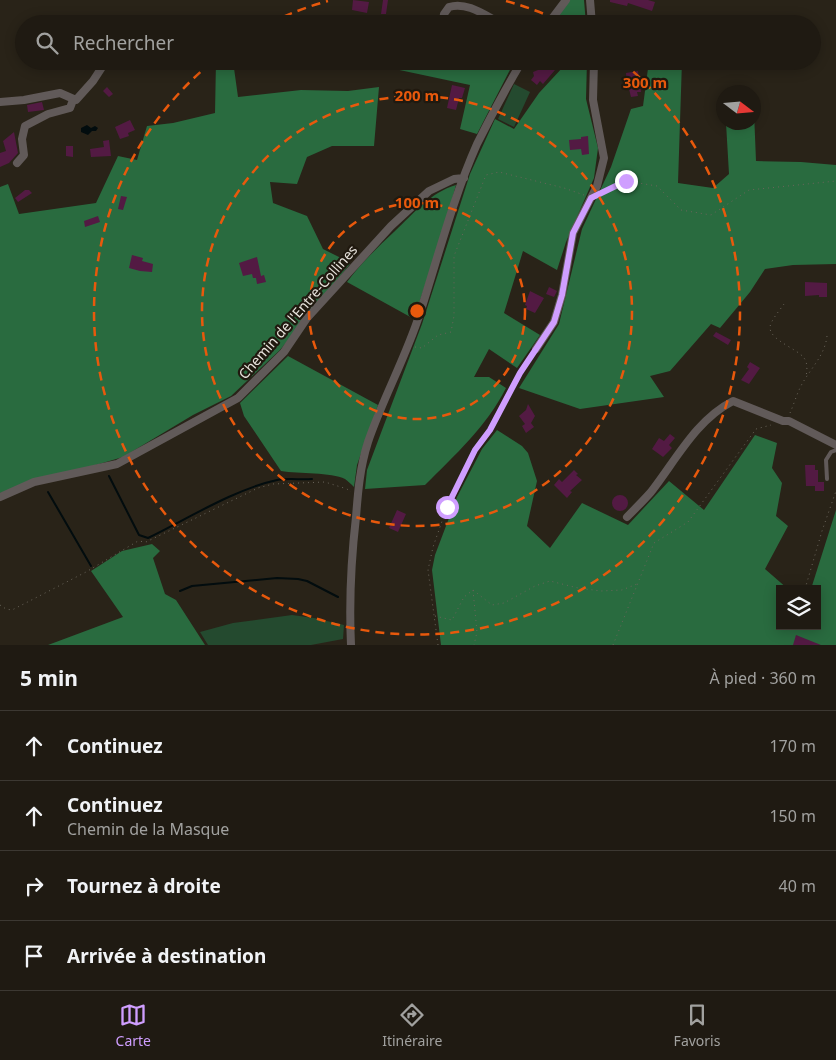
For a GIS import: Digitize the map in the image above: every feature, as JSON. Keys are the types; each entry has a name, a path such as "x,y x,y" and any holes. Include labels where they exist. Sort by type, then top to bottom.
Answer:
{"street":[{"path":"555,15 566,0"},
{"path":"590,0 591,15"},
{"path":"444,15 449,7 454,5 468,7 484,15"},
{"path":"17,163 24,155 22,139 25,126 48,114 70,108 73,100 76,100 100,70"},
{"path":"351,645 349,613 351,574 360,470 368,441 420,315 464,178 486,127 517,70"},
{"path":"536,349 554,322 562,295 573,233 597,186 604,158 592,100 594,70"},
{"path":"0,102 24,100 60,93 68,95 73,100"},
{"name":"Chemin de l'Entre-Collines","path":"0,497 34,482 117,464 238,398 284,352 307,318 391,226 428,191 454,179 464,178"},
{"path":"626,517 650,493 707,419 720,408 733,401 783,421 789,421 836,444"}],"lane":[{"path":"826,480 826,460 831,452 836,450"}],"path":[{"path":"408,346 422,348 438,335 451,332 454,316 454,256 486,175 500,172 564,188 591,198 626,181 657,186 681,210 711,215 749,190 836,181"},
{"path":"784,304 770,325 770,331 775,337 805,358 807,366 806,378"},
{"path":"789,421 802,383 826,344 827,336"},
{"path":"438,645 428,570 433,547 447,507 475,450 490,430 520,373 536,349"},
{"path":"613,645 654,543 688,522 756,429 772,425"},
{"path":"0,605 12,610 86,572 138,541 146,542 258,488 273,484 326,482 347,489 358,498"},
{"path":"806,585 824,523 836,491"},
{"path":"473,590 492,605 504,603 535,586 550,581 601,591 622,590 638,584"},
{"path":"434,616 452,620 464,597 473,590"},
{"path":"473,590 477,632 474,645"}],"green space":[{"path":"569,0 584,0 585,15 558,15"},
{"path":"216,70 234,70 238,97 301,90 348,91 379,87 374,146 332,146 307,157 297,184 270,182 273,203 307,216 323,249 350,264 280,350 231,396 193,415 123,457 0,493 0,187 8,184 19,214 96,203 118,156 137,160 147,126 173,123 215,113"},
{"path":"399,70 510,70 477,134 460,129 470,85"},
{"path":"560,70 587,70 586,99 598,148 594,178 566,242 557,270 523,251 504,313 540,335 517,368 489,349 474,377 489,377 506,388 490,415 480,427 425,485 365,489 367,470 422,324 470,174 495,119 514,129 539,93"},
{"path":"648,70 682,70 678,183 713,188 729,174 726,130 755,130 756,161 836,165 836,264 793,265 765,269 750,292 720,328 711,324 670,371 650,376 664,397 580,409 519,388 559,324 582,229 611,167 631,109 643,106"},
{"path":"514,84 530,92 514,127 498,119"},
{"path":"456,185 414,319 347,282 370,255 423,204 438,193"},
{"path":"288,356 378,405 357,465 354,487 345,479 339,477 281,471 244,416 240,403"},
{"path":"497,430 522,446 528,453 537,481 527,526 550,548 582,503 628,525 669,481 704,510 755,435 777,443 772,468 782,483 776,516 788,526 765,569 783,585 776,585 776,630 821,630 821,585 812,585 836,510 836,645 441,645 432,570 435,555 457,497 482,449"},
{"path":"152,544 160,551 153,558 165,594 176,600 205,645 48,645 123,617 91,571 122,551"},
{"path":"292,615 344,625 343,639 311,645 208,645 200,632 233,623"}],"shaded area":[{"path":"87,125 91,128 95,126 98,128 88,135 81,132 81,128"}],"building":[{"path":"353,0 369,2 367,13 352,10"},
{"path":"383,0 388,0 386,14 381,14"},
{"path":"610,0 648,0 655,2 652,11 628,3 627,6 610,2"},
{"path":"538,70 555,70 543,84 540,81 537,85 531,80 534,76 533,72"},
{"path":"638,71 641,92 637,92 638,96 631,97 629,89 627,89 626,73"},
{"path":"452,85 465,88 462,98 459,98 456,110 447,108"},
{"path":"107,87 113,94 109,97 103,91"},
{"path":"42,102 44,110 28,112 27,105"},
{"path":"130,120 135,130 128,133 129,136 120,139 115,127"},
{"path":"14,132 18,153 9,163 0,167 0,153 6,151 3,141"},
{"path":"588,136 589,154 582,155 581,149 570,150 569,140"},
{"path":"109,140 111,156 91,157 90,149 104,147 103,141"},
{"path":"66,146 73,146 73,157 66,156"},
{"path":"25,190 29,190 32,193 18,202 15,198"},
{"path":"121,196 127,197 123,210 118,209"},
{"path":"98,216 100,222 85,227 84,221"},
{"path":"132,255 143,258 142,261 153,264 152,272 129,268"},
{"path":"257,257 261,276 264,275 266,282 257,284 256,278 253,278 252,274 243,276 239,263"},
{"path":"805,282 827,283 827,297 819,297 819,295 805,296"},
{"path":"549,287 557,291 554,297 546,294"},
{"path":"530,291 544,298 535,313 526,309 527,306 525,305"},
{"path":"716,332 731,340 728,345 713,336"},
{"path":"750,362 760,368 749,384 741,380 749,369 747,367"},
{"path":"528,404 535,416 531,423 534,427 526,433 522,426 525,424 519,416 526,410"},
{"path":"670,434 675,438 669,445 672,448 663,457 652,449 659,438 664,441"},
{"path":"805,465 815,465 815,470 818,470 818,482 824,482 824,491 815,491 815,486 806,486"},
{"path":"574,470 578,474 576,475 582,480 570,491 572,492 567,498 554,485 559,479 562,482"},
{"path":"617,495 623,495 628,500 626,509 617,511 612,506 612,500"},
{"path":"397,510 406,514 398,532 389,528"},
{"path":"796,635 821,645 793,645"}],"waterway":[{"path":"109,476 139,535 148,538 211,505 261,484 286,479 312,479"},
{"path":"48,492 91,566"},
{"path":"180,591 192,586 277,578 307,581 338,597"}],"route":[{"path":"447,507 475,450 490,430 520,373 554,322 562,295 573,233 591,198 626,181"}]}
